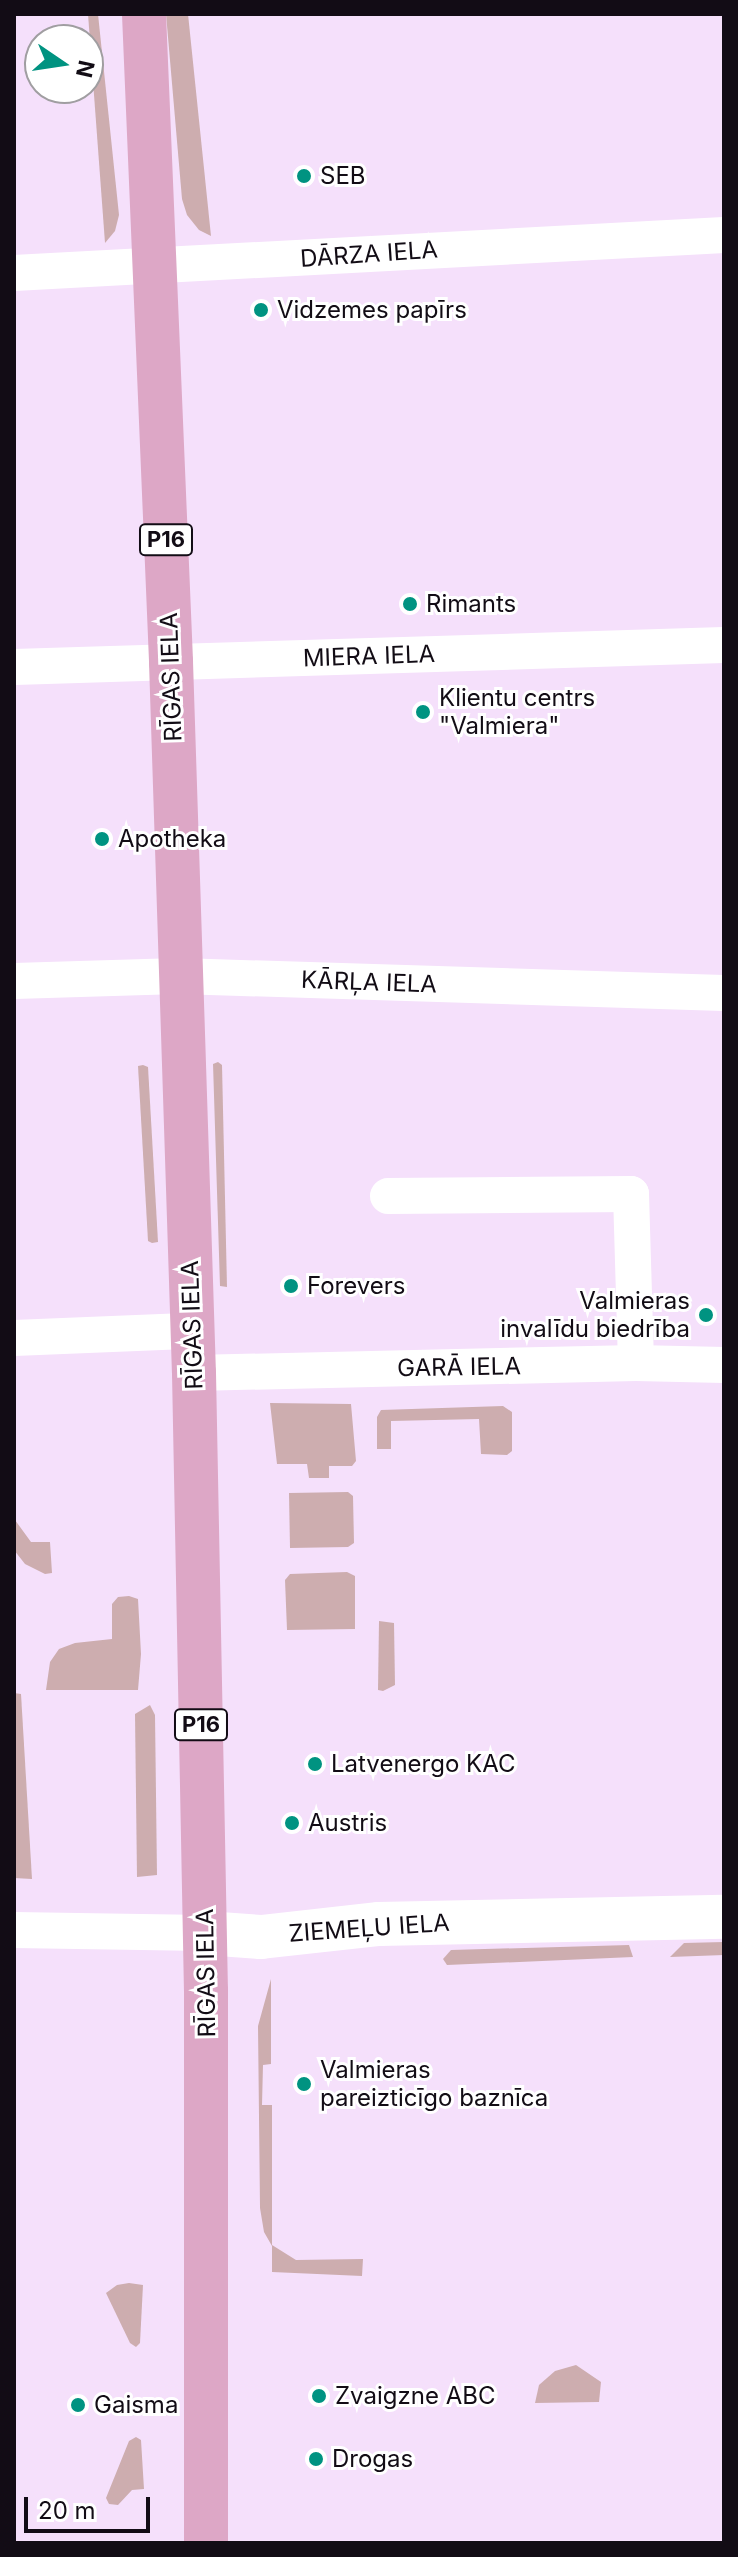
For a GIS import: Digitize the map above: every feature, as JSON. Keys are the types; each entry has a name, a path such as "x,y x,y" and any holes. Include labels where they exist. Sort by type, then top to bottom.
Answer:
{"main road":[{"name":"RĪGAS IELA","path":"122,14 146,108"},
{"name":"RĪGAS IELA","path":"144,14 171,662 193,1352 205,1933 206,2543"}],"street":[{"name":"DĀRZA IELA","path":"14,273 155,268 724,235"},
{"name":"MIERA IELA","path":"14,667 724,645"},
{"name":"KĀRĻA IELA","path":"14,981 179,976 724,993"},
{"path":"388,1196 631,1194 636,1363"},
{"name":"GARĀ IELA","path":"14,1338 193,1352 724,1365"},
{"name":"ZIEMEĻU IELA","path":"14,1930 205,1933 261,1937 379,1924 724,1917"}],"shaded area":[{"path":"88,14 98,14 99,24 89,24"},
{"path":"166,14 188,14 211,236 199,230 187,215 182,199"},
{"path":"104,71 119,215 115,231 105,243 95,104 104,104"},
{"path":"218,1062 222,1065 227,1287 220,1286 213,1064"},
{"path":"138,1066 148,1067 158,1242 152,1243 148,1241"},
{"path":"270,1403 351,1404 356,1461 352,1466 329,1466 329,1478 309,1478 307,1464 277,1464"},
{"path":"503,1406 512,1412 512,1451 507,1455 481,1454 479,1419 391,1421 391,1449 377,1449 377,1417 381,1410"},
{"path":"348,1492 353,1496 354,1543 348,1547 290,1548 289,1493"},
{"path":"15,1520 31,1542 50,1542 52,1573 45,1574 25,1564 14,1550"},
{"path":"347,1572 355,1576 355,1629 287,1630 285,1580 290,1574"},
{"path":"118,1597 138,1599 141,1654 138,1690 46,1690 50,1662 59,1649 75,1643 112,1639 112,1604"},
{"path":"379,1621 394,1623 395,1685 383,1691 378,1690"},
{"path":"14,1693 21,1694 32,1879 14,1878"},
{"path":"150,1705 155,1715 157,1875 137,1877 135,1714"},
{"path":"724,1942 724,1955 670,1957 684,1943"},
{"path":"629,1945 633,1957 447,1965 443,1959 451,1950"},
{"path":"271,1979 271,2064 263,2065 262,2105 272,2105 272,2245 296,2260 363,2259 362,2276 272,2272 272,2246 264,2232 260,2208 258,2026"},
{"path":"117,2285 143,2285 140,2343 136,2347 130,2343 106,2293"},
{"path":"576,2365 601,2382 599,2402 535,2403 539,2385 555,2371"},
{"path":"136,2437 141,2440 144,2489 132,2490 118,2505 109,2504 106,2498 129,2441"}],"place":[{"name":"SEB","path":"304,176"},
{"name":"Vidzemes papīrs","path":"261,310"},
{"name":"Rimants","path":"410,604"},
{"name":"Klientu centrs \"Valmiera\"","path":"423,712"},
{"name":"Apotheka","path":"102,839"},
{"name":"Forevers","path":"291,1286"},
{"name":"Valmieras invalīdu biedrība","path":"706,1315"},
{"name":"Latvenergo KAC","path":"315,1764"},
{"name":"Austris","path":"292,1823"},
{"name":"Valmieras pareizticīgo baznīca","path":"304,2084"},
{"name":"Zvaigzne ABC","path":"319,2396"},
{"name":"Gaisma","path":"78,2405"},
{"name":"Drogas","path":"316,2459"}]}
